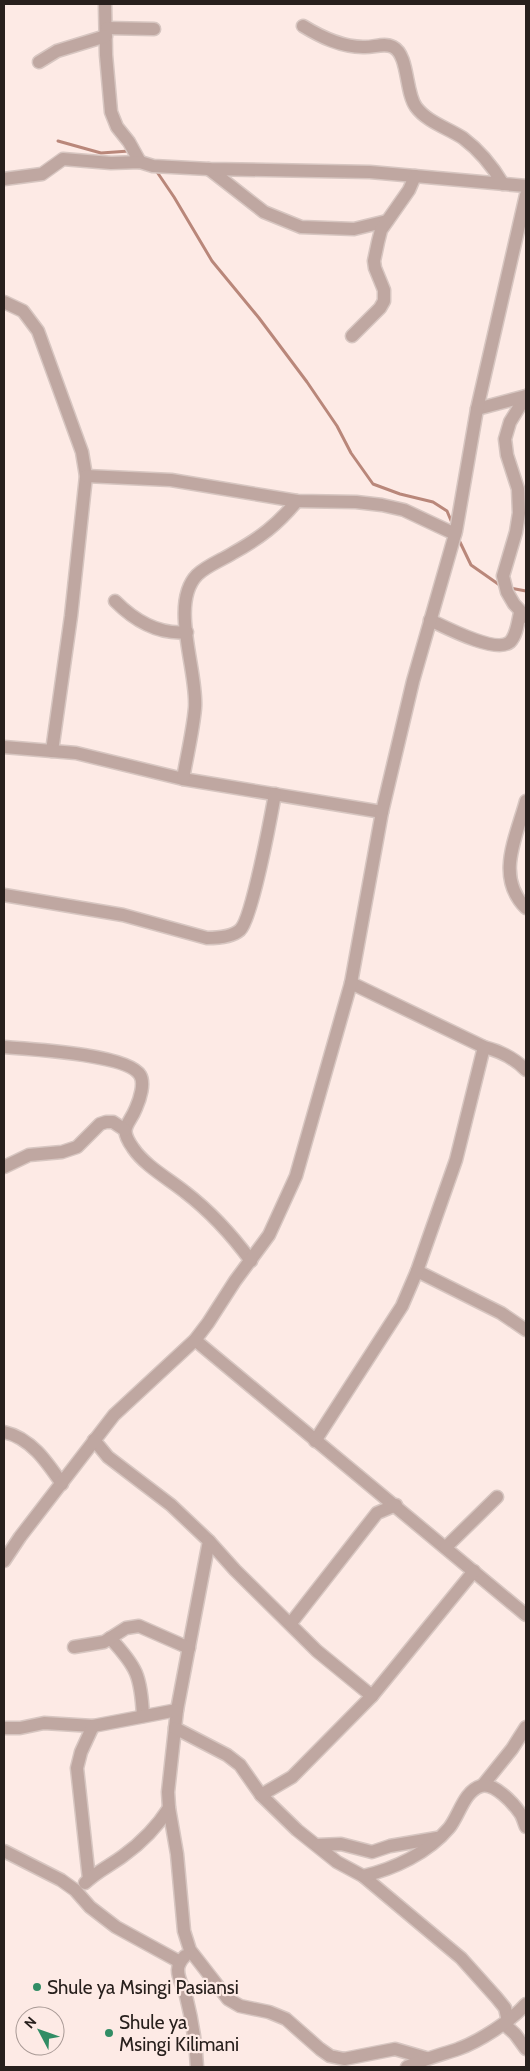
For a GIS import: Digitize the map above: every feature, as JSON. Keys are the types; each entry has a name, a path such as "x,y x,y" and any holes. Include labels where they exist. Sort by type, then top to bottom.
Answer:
{"street":[{"path":"105,4 106,55 113,120 129,142 140,162"},
{"path":"302,26 316,34 340,43 362,48 386,45 398,50 410,94 417,109 427,118 465,140 495,170 503,184"},
{"path":"39,62 57,51 106,32 154,29"},
{"path":"4,179 42,174 64,159 111,163 140,162 153,166 209,169 370,172 526,186"},
{"path":"209,169 264,212 301,227 354,229 386,221"},
{"path":"352,336 380,308 384,300 384,290 377,276 374,261 381,230 408,190 415,176"},
{"path":"4,1561 94,1440 130,1399 195,1340 208,1323 235,1281 251,1262 269,1235 296,1176 351,983 382,812 430,620 454,536 477,409 526,194"},
{"path":"4,302 23,311 38,331 82,452 86,476 52,751"},
{"path":"477,409 526,396"},
{"path":"430,620 477,640 501,646 510,642 523,615 507,592 503,576 518,523 522,489 507,456 505,439 510,422 526,396"},
{"path":"86,476 191,482 297,501 356,502 382,505 404,510 454,536"},
{"path":"183,779 195,707 194,680 187,632 186,600 189,587 198,574 258,539 278,523 297,501"},
{"path":"115,601 130,616 153,627 175,633 187,632"},
{"path":"4,747 76,753 183,779 382,812"},
{"path":"4,895 123,914 207,938 219,938 230,935 240,931 246,920 265,848 275,794"},
{"path":"526,802 510,859 508,873 517,897 526,908"},
{"path":"351,983 484,1047 499,1051 519,1062 526,1070"},
{"path":"4,1047 95,1056 132,1066 139,1072 142,1080 139,1101 134,1114 126,1124 125,1130 125,1134 133,1149 215,1218 234,1238 251,1262"},
{"path":"315,1441 402,1306 417,1271 456,1160 484,1047"},
{"path":"4,1167 29,1155 62,1152 77,1147 100,1124 106,1122 113,1122 125,1130"},
{"path":"417,1271 501,1313 526,1330"},
{"path":"195,1340 526,1614"},
{"path":"4,1432 22,1438 30,1445 62,1484"},
{"path":"94,1440 108,1457 171,1505 317,1651 372,1696"},
{"path":"446,1547 498,1497"},
{"path":"291,1623 377,1513 396,1505"},
{"path":"209,1541 176,1710 168,1792 177,1854 184,1931 190,1950 228,1999 240,2006 270,2012 286,2019 330,2056 344,2059 395,2050 426,2058"},
{"path":"261,1795 292,1776 372,1696 474,1571"},
{"path":"74,1647 96,1644 126,1628 139,1626 189,1648"},
{"path":"110,1638 136,1670 140,1685 143,1716"},
{"path":"4,1728 20,1728 44,1723 93,1726 176,1710"},
{"path":"89,1878 78,1768 81,1752 93,1726"},
{"path":"363,1876 388,1869 417,1854 440,1838 451,1826 469,1795 476,1788 483,1785 512,1749 526,1727"},
{"path":"175,1728 228,1755 240,1766 261,1795 297,1830 337,1862 363,1876 462,1958 505,2008 506,2023 526,2050"},
{"path":"483,1785 494,1788 509,1800 520,1813 526,1827"},
{"path":"75,1890 89,1878 124,1856 157,1825 169,1808"},
{"path":"318,1846 341,1844 372,1852 390,1846 440,1838"},
{"path":"4,1850 35,1865 75,1890 90,1907 116,1926 180,1962"},
{"path":"190,1950 180,1962 178,1970 186,1995 196,2042 197,2067"},
{"path":"407,2067 426,2058 460,2048 506,2023 526,2004"}],"waterway":[{"path":"58,141 101,153 129,151"},
{"path":"155,169 212,261 259,318 307,382 337,426 351,453 373,484 400,494 433,502 447,511 452,523"},
{"path":"458,538 471,565 501,586"},
{"path":"510,588 526,591"}],"place":[{"name":"Shule ya Msingi Pasiansi","path":"37,1987"},
{"name":"Shule ya Msingi Kilimani","path":"109,2033"}]}
